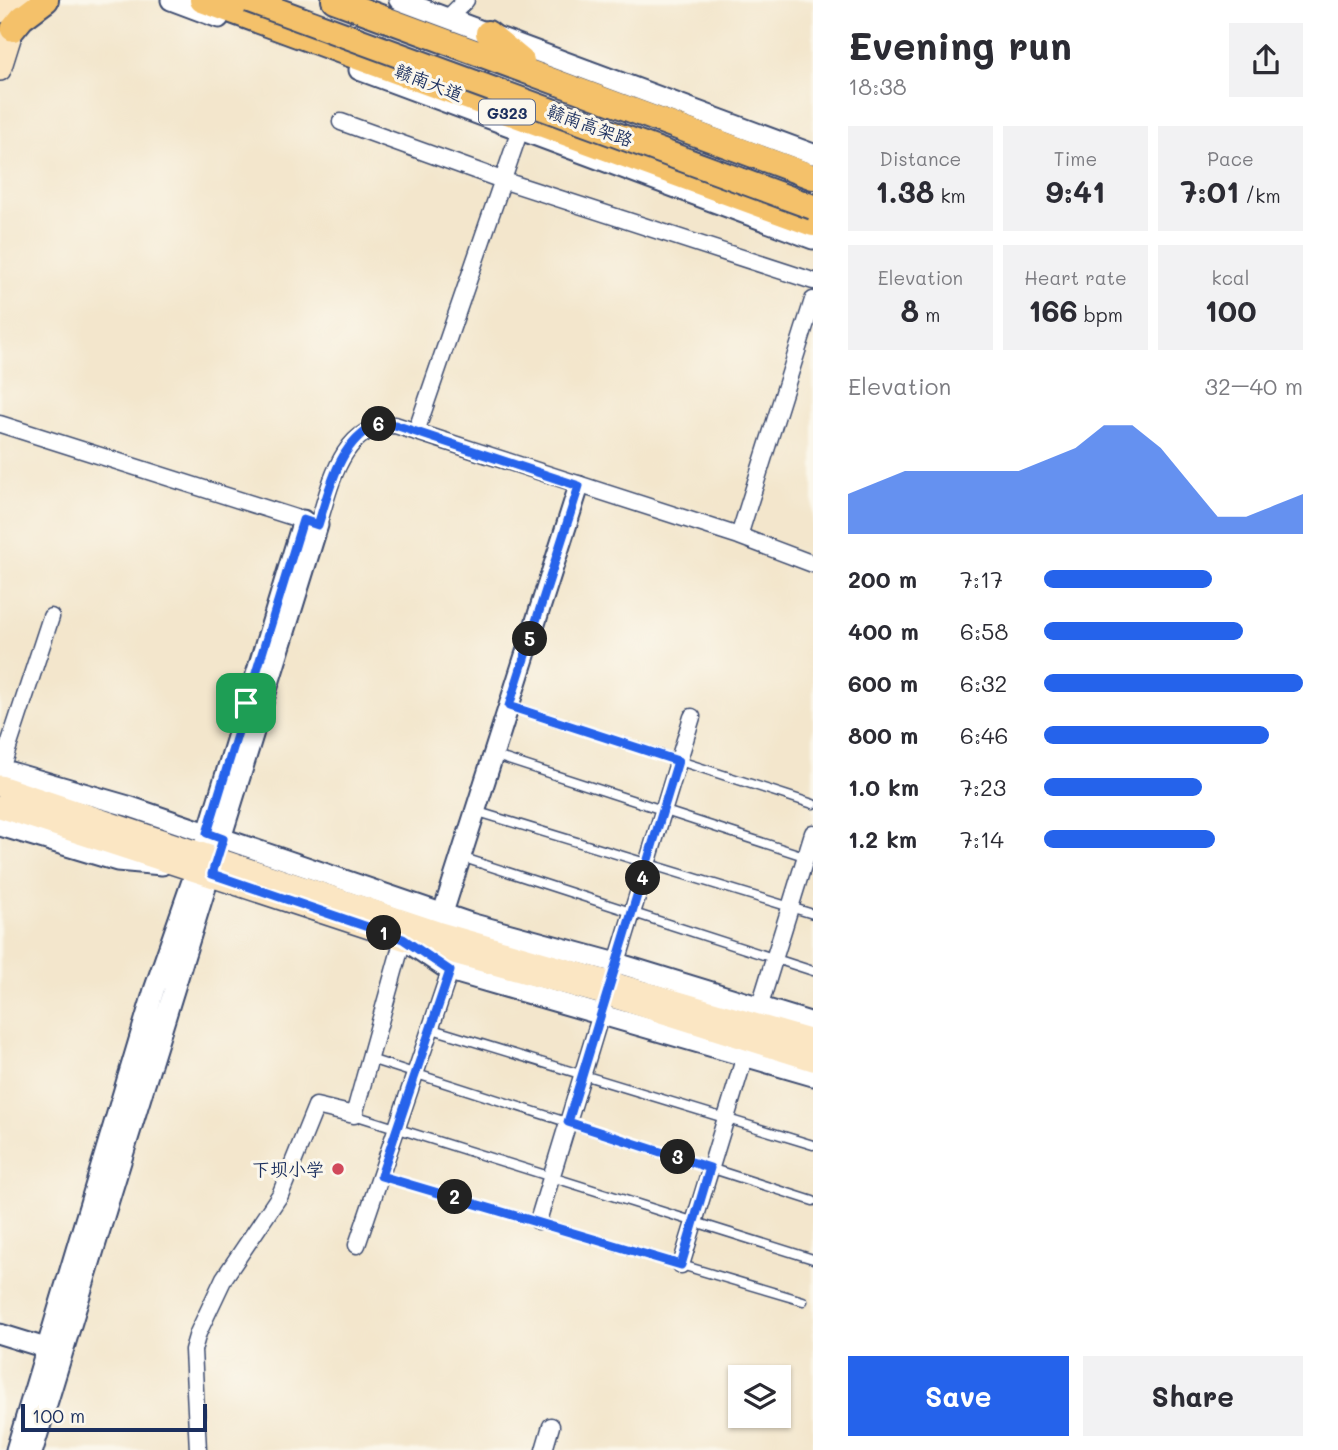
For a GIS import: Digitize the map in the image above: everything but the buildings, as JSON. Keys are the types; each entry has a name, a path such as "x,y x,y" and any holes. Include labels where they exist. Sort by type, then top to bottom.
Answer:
{"main road":[{"path":"0,70 6,20 4,0"},
{"path":"6,20 22,0"},
{"path":"6,20 22,18 46,0"},
{"name":"赣南大道","path":"202,0 523,125 745,198 813,224"},
{"name":"赣南高架路","path":"249,0 813,206"},
{"name":"赣南高架路","path":"293,0 813,189"},
{"name":"G323","path":"334,0 813,177"},
{"path":"488,33 536,73"},
{"path":"469,111 523,125"},
{"path":"745,198 760,159"},
{"path":"0,775 406,931 609,988 752,1032 813,1060"},
{"path":"0,807 210,854"},
{"path":"406,931 440,923 609,988"},
{"path":"752,1032 813,1041"}],"street":[{"path":"171,0 469,111"},
{"path":"399,0 813,154"},
{"path":"448,18 466,0"},
{"path":"341,122 502,180 813,281"},
{"path":"416,432 523,125 813,239"},
{"path":"739,536 813,300"},
{"path":"0,424 310,522"},
{"path":"33,1450 310,522 354,438 377,424 395,425 739,536 813,564"},
{"path":"440,923 579,486"},
{"path":"0,775 51,617"},
{"path":"538,1221 692,717"},
{"path":"0,827 117,862 210,854 440,923 470,923 609,988 752,1032 813,1076"},
{"path":"681,1265 790,907 809,857 813,833"},
{"path":"16,1450 154,990 210,854"},
{"path":"198,1450 193,1350 208,1305 280,1195 316,1105 354,1115 406,931 450,971 609,988"},
{"path":"357,1245 450,971"},
{"path":"752,1032 813,1023"},
{"path":"0,1334 48,1349"},
{"path":"544,1450 551,1426"}],"lane":[{"path":"509,706 813,804"},
{"path":"493,755 809,857"},
{"path":"475,811 813,914"},
{"path":"461,857 813,971"},
{"path":"429,1028 813,1145"},
{"path":"370,1059 813,1200"},
{"path":"354,1115 813,1259"},
{"path":"381,1176 803,1301"}],"place":[{"name":"下坝小学","path":"338,1169"}],"route":[{"path":"377,424 395,425 579,486 509,706 678,761 568,1122 710,1168 681,1265 381,1176 450,971 403,939 212,874 223,839 207,833 246,703 303,520 318,525 342,457 354,438 366,429 377,424"}]}
